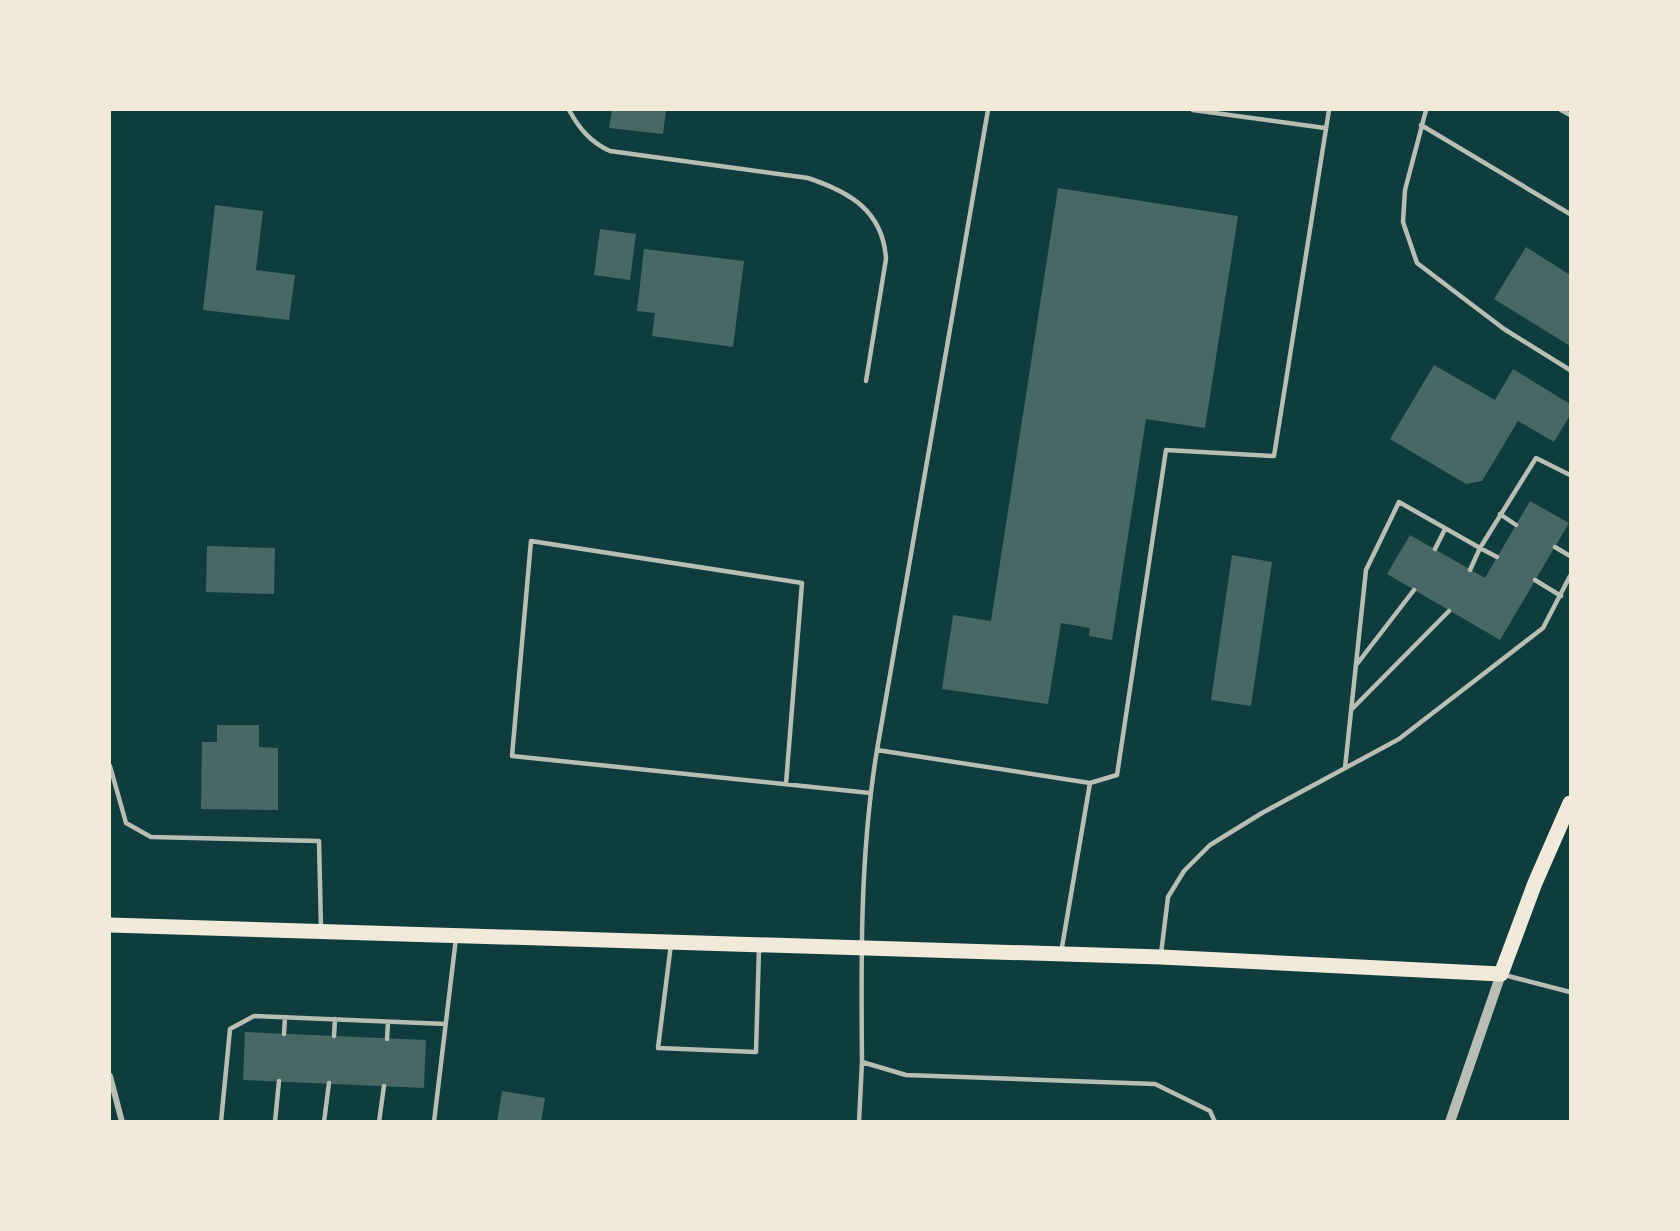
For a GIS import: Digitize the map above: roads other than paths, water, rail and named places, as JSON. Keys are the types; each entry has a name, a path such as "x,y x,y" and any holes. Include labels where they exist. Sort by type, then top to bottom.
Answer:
{"main road":[{"path":"110,925 1161,957 1502,974 1535,883 1570,803"}],"street":[{"path":"1450,1122 1502,974"},
{"path":"110,1076 122,1122"}],"lane":[{"path":"569,110 587,136 597,145 610,151 808,178 838,190 873,216 885,239 886,259 866,381"},
{"path":"859,1122 862,1062 861,948 870,793 988,110"},
{"path":"1193,110 1325,128"},
{"path":"877,750 1090,783 1117,775 1166,450 1274,456 1329,110"},
{"path":"1426,110 1406,190 1403,222 1417,263 1504,330 1570,370"},
{"path":"1561,110 1570,115"},
{"path":"1421,125 1570,214"},
{"path":"1470,570 1500,514 1536,458 1570,475"},
{"path":"1345,768 1366,570 1399,502 1497,557"},
{"path":"1500,514 1516,525"},
{"path":"1435,549 1445,529"},
{"path":"786,784 802,583 531,540 512,756 870,793"},
{"path":"1555,547 1570,556"},
{"path":"1161,957 1168,897 1184,871 1209,845 1262,813 1400,739 1543,628 1570,576"},
{"path":"1535,580 1561,596"},
{"path":"1357,664 1414,590"},
{"path":"1352,709 1449,611"},
{"path":"110,766 126,823 151,837 318,841 321,931"},
{"path":"1061,954 1090,783"},
{"path":"434,1122 456,935"},
{"path":"672,941 658,1048 756,1053 759,946"},
{"path":"1502,974 1570,992"},
{"path":"221,1122 230,1029 254,1016 446,1024"},
{"path":"284,1034 285,1017"},
{"path":"334,1036 335,1019"},
{"path":"387,1039 388,1022"},
{"path":"862,1062 906,1075 1155,1084 1210,1111 1215,1122"},
{"path":"275,1122 279,1081"},
{"path":"324,1122 329,1083"},
{"path":"380,1122 384,1086"}]}
